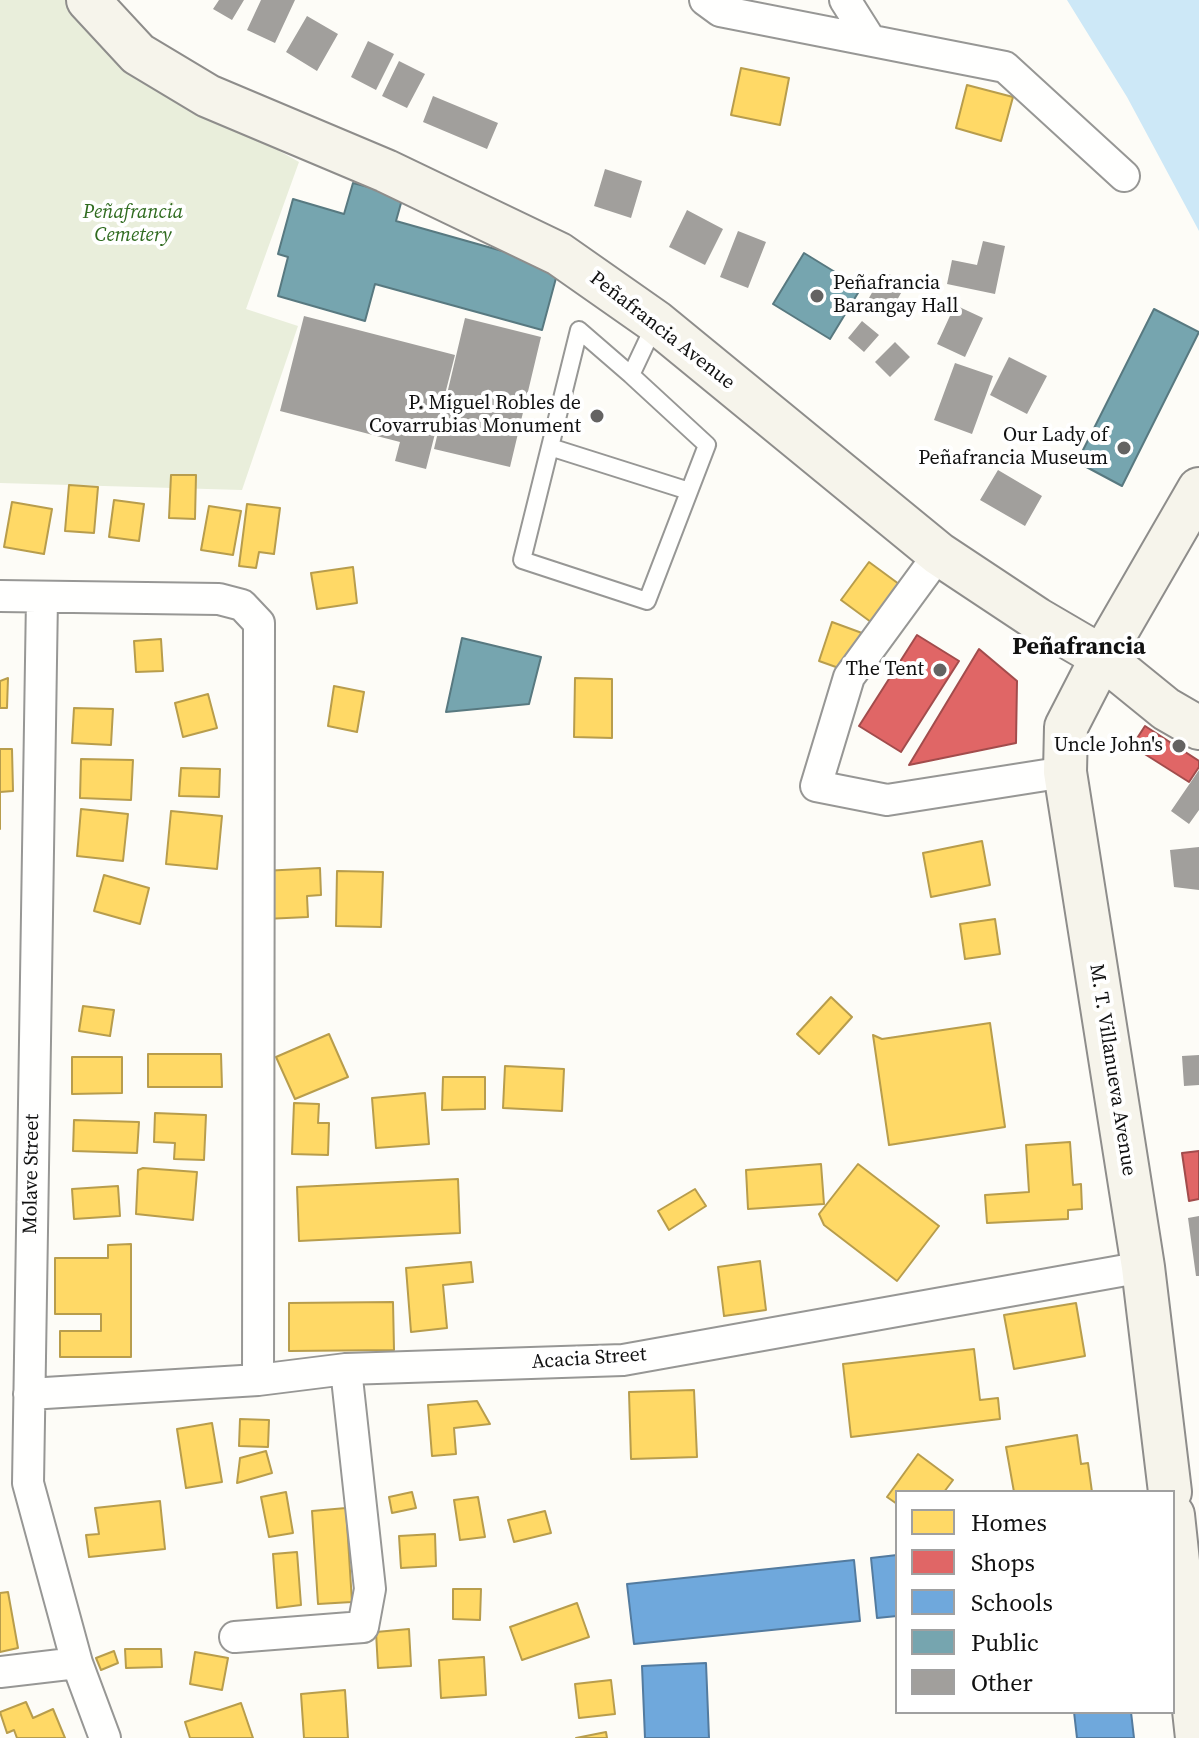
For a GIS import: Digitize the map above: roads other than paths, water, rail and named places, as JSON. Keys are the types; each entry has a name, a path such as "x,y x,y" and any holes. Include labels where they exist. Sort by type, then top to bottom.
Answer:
{"main road":[{"name":"Peñafrancia Avenue","path":"88,0 138,54 208,96 386,171 559,254 656,322 939,554 1037,619 1102,657 1166,709 1199,728"},
{"name":"M. T. Villanueva Avenue","path":"1170,1490 1143,1267 1065,772 1066,727 1102,657 1199,489"},
{"path":"1175,1534 1197,1738"}],"street":[{"path":"705,0 720,11 1005,67 1124,176"},
{"path":"845,0 869,38"},
{"path":"939,554 849,677 816,786 887,800 1065,772"},
{"path":"0,596 219,599 242,605 259,623 258,1380"},
{"name":"Molave Street","path":"42,598 28,1483 77,1663 105,1738"},
{"name":"Acacia Street","path":"29,1394 258,1380 346,1369 623,1360 1143,1267"},
{"path":"235,1637 363,1627 370,1589 346,1369"},
{"path":"0,1672 77,1663"}],"lane":[{"path":"631,375 656,322"},
{"path":"579,330 631,375 707,445 647,601 522,560 579,330"},
{"path":"550,447 689,491"}],"water":[{"path":"1067,0 1199,0 1199,231 1127,97"}],"place":[{"name":"Peñafrancia Barangay Hall","path":"817,296"},
{"name":"P. Miguel Robles de Covarrubias Monument","path":"597,416"},
{"name":"Our Lady of Peñafrancia Museum","path":"1124,448"},
{"name":"The Tent","path":"940,670"},
{"name":"Uncle John's","path":"1179,746"}],"district":[{"name":"Peñafrancia","path":"1079,648"}],"park label":[{"name":"Peñafrancia Cemetery","path":"133,224"}]}
